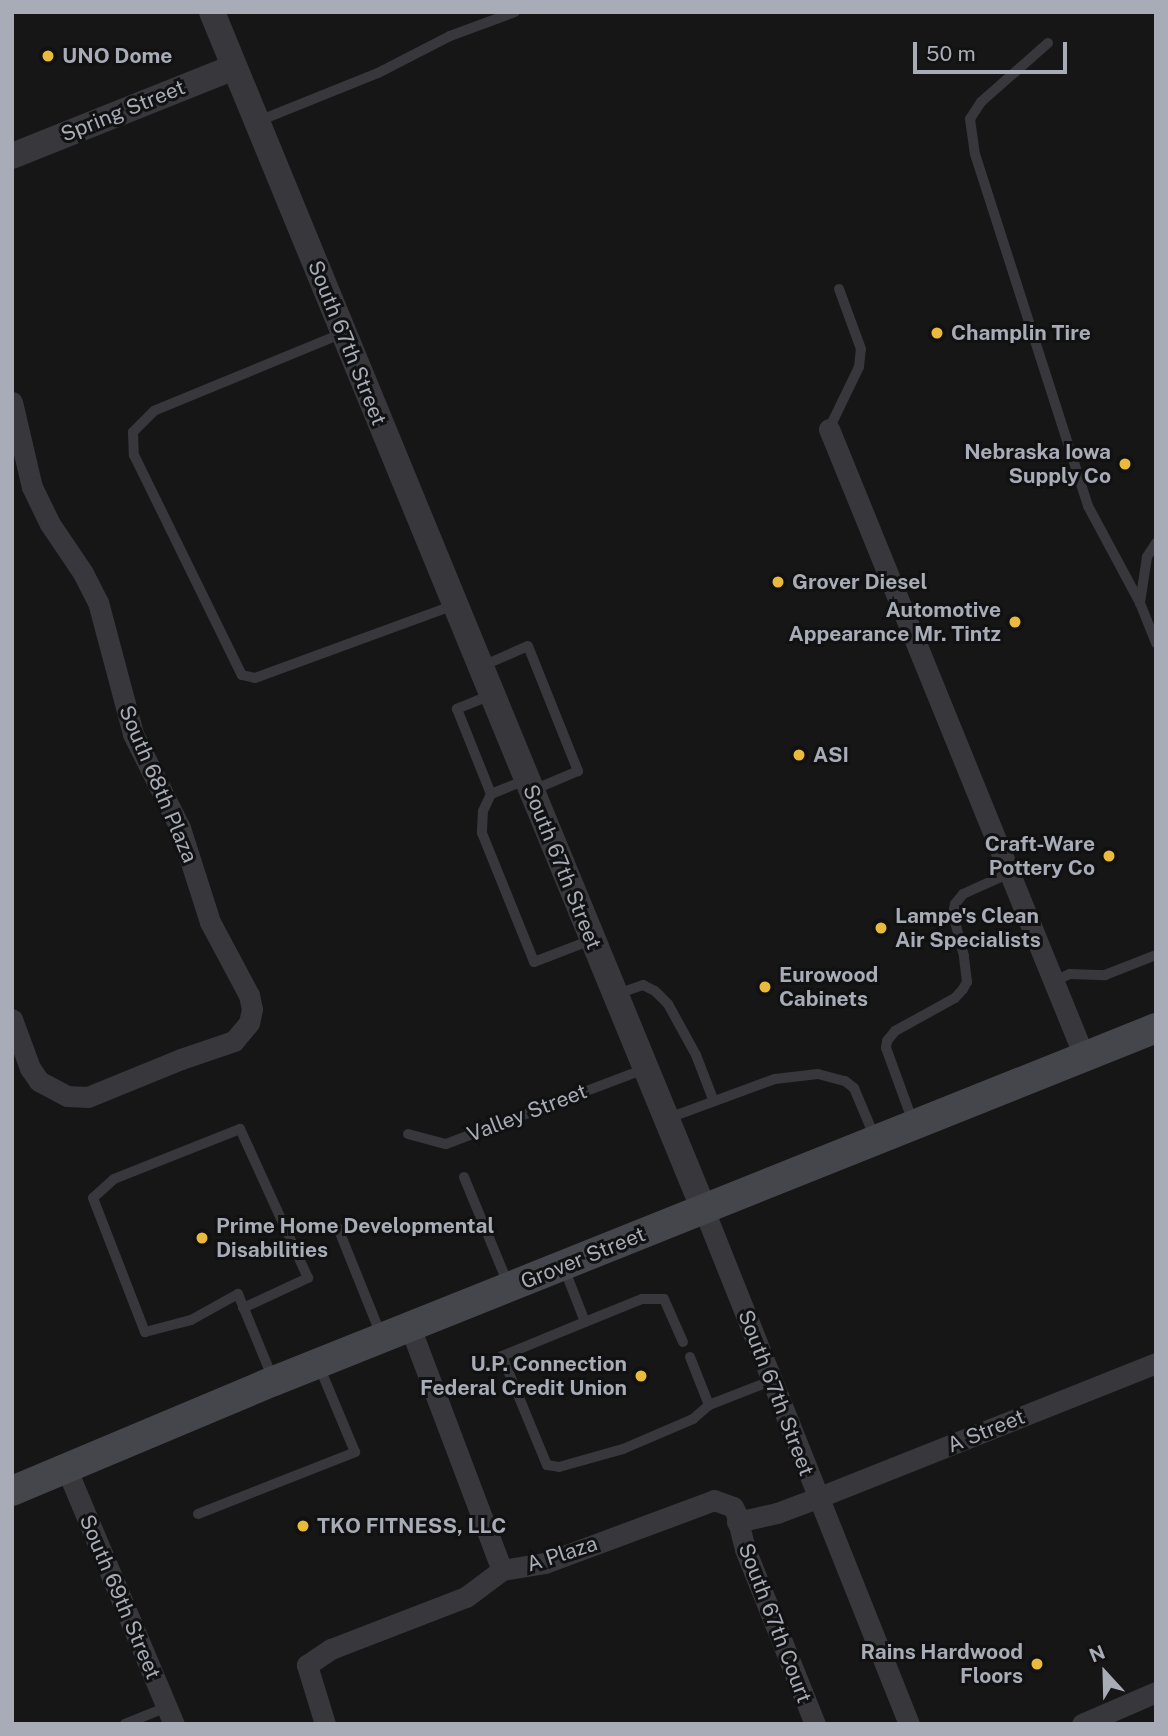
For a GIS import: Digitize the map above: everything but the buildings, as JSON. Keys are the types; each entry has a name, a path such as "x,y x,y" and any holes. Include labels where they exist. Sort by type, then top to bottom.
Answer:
{"main road":[{"name":"Grover Street","path":"12,1491 274,1381 1156,1028"}],"street":[{"name":"South 67th Street","path":"212,12 704,1210 909,1724"},
{"name":"Spring Street","path":"12,156 234,67"},
{"name":"South 68th Plaza","path":"12,402 32,487 50,524 83,573 98,602 110,637 121,696 133,734 180,828 210,922 249,995 249,1023 234,1041 151,1070 88,1097 57,1093 39,1081 30,1068 12,1019"},
{"path":"829,429 1084,1056"},
{"path":"410,1326 502,1570"},
{"name":"A Street","path":"817,1498 1156,1363"},
{"name":"South 69th Street","path":"67,1470 170,1715"},
{"path":"737,1522 777,1513 817,1498"},
{"name":"A Plaza","path":"325,1724 307,1665 331,1649 466,1597 502,1570 545,1563 708,1501 733,1507 737,1522"},
{"name":"South 67th Court","path":"737,1522 745,1549 815,1724"},
{"path":"1082,1724 1156,1692"}],"lane":[{"path":"256,122 378,73 450,36 514,12"},
{"path":"1048,43 981,102 970,119 975,154 1088,506 1140,603 1156,643"},
{"path":"829,429 859,368 861,349 839,289"},
{"path":"343,333 154,411 133,432 134,455 242,675 255,678 454,605"},
{"path":"1140,603 1147,557 1156,543"},
{"path":"480,667 528,646 578,771 491,793"},
{"path":"491,695 457,709 491,793 483,811 482,833 534,962 591,940"},
{"path":"914,1125 886,1048 887,1041 895,1031 955,998 963,989 967,982 964,956 953,914 955,904 963,894 1010,873"},
{"path":"1054,981 1070,974 1105,975 1156,955"},
{"path":"614,996 643,985 655,991 668,1004 696,1055 713,1099"},
{"name":"Valley Street","path":"408,1134 446,1144 644,1069"},
{"path":"666,1119 713,1099 733,1097 775,1079 800,1073 834,1077 853,1088 876,1140"},
{"path":"243,1308 308,1278 240,1129 114,1179 93,1198 145,1332 191,1320 237,1294 274,1381"},
{"path":"464,1177 509,1287"},
{"path":"338,1228 382,1338"},
{"path":"563,1266 585,1322"},
{"path":"683,1342 664,1298 642,1299 502,1356 547,1465 559,1467 623,1449 693,1419 709,1405 771,1381"},
{"path":"690,1357 709,1405"},
{"path":"198,1514 355,1452 318,1364"},
{"path":"124,1724 170,1715"}],"place":[{"name":"UNO Dome","path":"48,56"},
{"name":"Champlin Tire","path":"937,333"},
{"name":"Nebraska Iowa Supply Co","path":"1125,464"},
{"name":"Grover Diesel","path":"778,582"},
{"name":"Automotive Appearance Mr. Tintz","path":"1015,622"},
{"name":"ASI","path":"799,755"},
{"name":"Craft-Ware Pottery Co","path":"1109,856"},
{"name":"Lampe's Clean Air Specialists","path":"881,928"},
{"name":"Eurowood Cabinets","path":"765,987"},
{"name":"Prime Home Developmental Disabilities","path":"202,1238"},
{"name":"U.P. Connection Federal Credit Union","path":"641,1376"},
{"name":"TKO FITNESS, LLC","path":"303,1526"},
{"name":"Rains Hardwood Floors","path":"1037,1664"}]}
